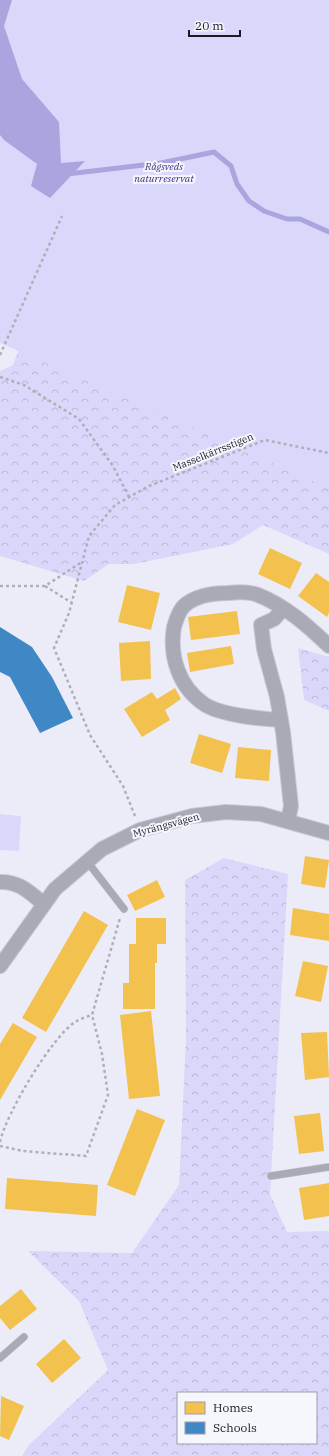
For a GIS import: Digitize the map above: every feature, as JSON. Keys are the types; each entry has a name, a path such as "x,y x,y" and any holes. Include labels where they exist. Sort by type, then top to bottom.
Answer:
{"street":[{"path":"281,720 253,718 205,705 189,692 179,675 174,656 172,639 176,620 184,605 210,593 239,592 257,594 307,624 329,646"},
{"path":"283,609 274,619 261,625 264,649 281,720 291,806 288,821"},
{"name":"Myrängsvägen","path":"0,966 55,889 86,860 102,849 140,830 192,816 226,812 261,814 329,833"},
{"path":"0,882 7,881 20,885 44,904"}],"lane":[{"path":"86,860 124,909"},
{"path":"271,1176 329,1167"},
{"path":"0,1358 24,1337"}],"path":[{"path":"0,355 62,216"},
{"path":"0,377 24,385 79,419 113,466 129,497"},
{"name":"Masselkärrsstigen","path":"140,830 123,786 90,735 54,648 72,603 89,536 115,505 149,486 265,440 329,453"},
{"path":"45,586 82,562"},
{"path":"0,586 45,586 72,603"},
{"path":"0,1146 23,1151 86,1156 108,1095 102,1054 92,1014 124,909"},
{"path":"0,1142 6,1122 36,1069 56,1042 74,1023 92,1014"}],"green space":[{"name":"Rågsveds naturreservat","path":"0,0 329,0 329,488 0,343"},
{"path":"329,263 329,554 263,525 233,544 134,564 109,564 84,581 0,556 0,371 13,365 44,284"},
{"path":"298,648 329,657 329,711 304,700"},
{"path":"0,814 21,816 19,851 0,850"},
{"path":"224,858 288,874 270,1194 287,1232 329,1231 329,1456 22,1456 28,1446 108,1370 79,1301 28,1251 132,1253 179,1185 186,1038 185,880"}],"shaded area":[{"path":"0,0 12,0 4,26 22,79 59,122 61,163 85,161 50,198 31,186 37,164 4,140 0,135"}],"building: Homes":[{"path":"270,548 302,563 290,589 258,574"},
{"path":"316,573 329,582 329,613 327,617 298,596"},
{"path":"127,585 160,593 151,630 118,622"},
{"path":"237,611 240,634 191,640 188,617"},
{"path":"150,641 151,679 121,681 119,643"},
{"path":"231,646 234,664 190,672 187,653"},
{"path":"175,688 181,699 165,710 170,720 142,737 124,709 152,692 157,699"},
{"path":"199,734 231,744 222,773 190,763"},
{"path":"238,747 271,750 269,781 235,778"},
{"path":"305,856 329,860 325,888 301,884"},
{"path":"157,880 165,897 135,911 127,895"},
{"path":"293,908 329,914 329,941 290,935"},
{"path":"84,911 108,925 46,1032 22,1018"},
{"path":"136,918 166,918 166,944 157,944 157,963 155,963 155,1009 123,1009 123,983 129,983 129,944 136,944"},
{"path":"303,961 328,966 321,1002 295,996"},
{"path":"151,1011 160,1096 129,1099 120,1015"},
{"path":"13,1023 37,1037 0,1100 0,1044"},
{"path":"327,1032 329,1077 305,1080 301,1033"},
{"path":"137,1109 165,1120 135,1196 107,1185"},
{"path":"320,1113 324,1151 299,1154 294,1116"},
{"path":"7,1178 98,1185 96,1216 5,1209"},
{"path":"329,1183 329,1216 304,1220 299,1188"},
{"path":"21,1289 37,1309 10,1330 0,1318 0,1306"},
{"path":"64,1339 81,1358 52,1383 36,1364"},
{"path":"1,1396 24,1406 9,1440 0,1436"}],"building: Schools":[{"path":"0,627 32,647 52,677 73,718 40,733 10,677 0,672"}],"waterway":[{"path":"67,174 161,163 214,152 231,166 237,184 249,201 264,211 287,219 300,219 329,232"}]}
